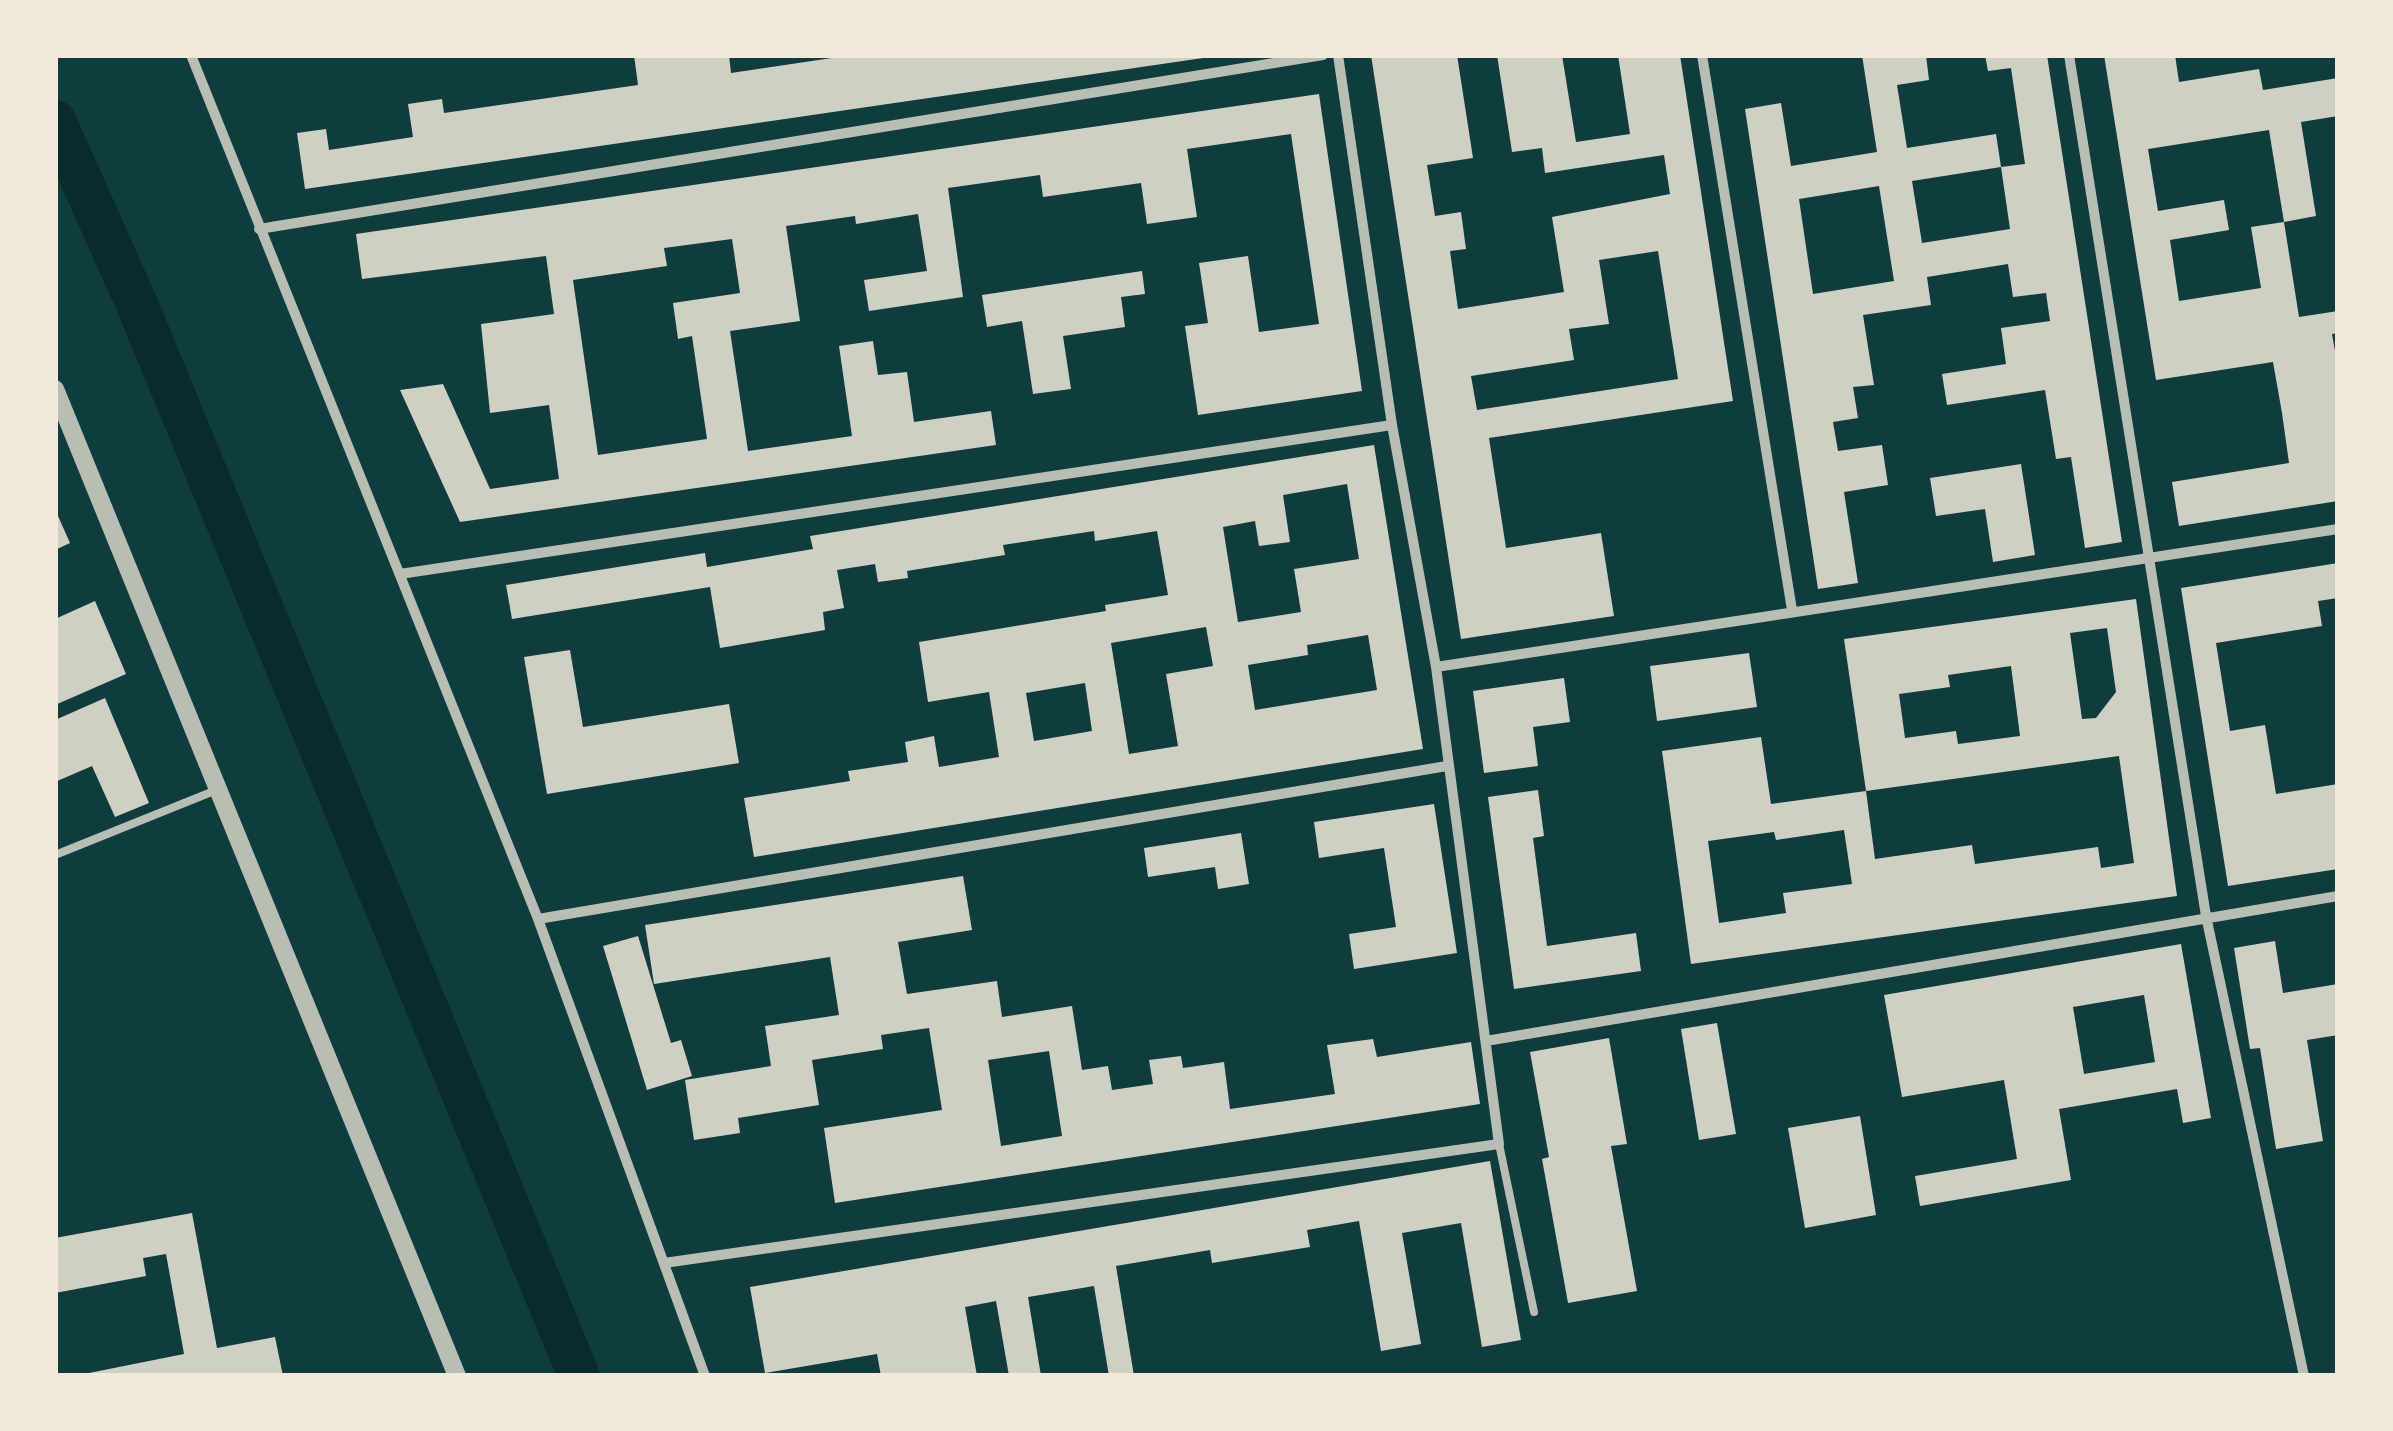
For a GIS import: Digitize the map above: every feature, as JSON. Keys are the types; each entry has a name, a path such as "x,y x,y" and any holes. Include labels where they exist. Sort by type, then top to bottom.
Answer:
{"street":[{"path":"191,55 538,918 705,1376"},
{"path":"258,228 1323,55"},
{"path":"664,1263 1499,1144 1436,668 1392,426 1338,55"},
{"path":"1702,55 1792,610"},
{"path":"2069,55 2206,916 2304,1376"},
{"path":"55,390 457,1376"},
{"path":"400,574 1392,426"},
{"path":"1436,668 1792,610 2338,529"},
{"path":"538,918 1447,766"},
{"path":"1486,1041 2338,896"}],"lane":[{"path":"55,855 218,790"},
{"path":"1499,1144 1534,1312"}],"building":[{"path":"634,55 729,55 731,73 852,55 1210,57 305,189 297,133 326,129 329,150 413,137 408,104 442,99 444,113 638,85"},
{"path":"1371,55 1457,55 1473,158 1427,165 1435,216 1461,212 1466,249 1450,251 1458,309 1564,292 1552,217 1670,194 1664,155 1545,173 1542,148 1512,152 1497,55 1562,55 1576,142 1630,134 1618,55 1680,55 1733,401 1489,438 1506,548 1601,533 1614,616 1461,639","holes":["1658,251 1678,379 1477,410 1471,376 1574,360 1569,329 1609,324 1599,260"]},
{"path":"1862,55 1926,55 1929,80 1897,85 1907,148 1996,134 2001,167 2025,164 2011,68 1988,71 1985,55 2047,55 2122,542 2085,548 2071,457 2056,459 2045,390 1947,405 1942,374 2006,364 2001,328 2050,321 2046,293 2013,297 2008,264 1927,277 1931,305 1863,315 1874,385 1853,387 1858,418 1833,422 1838,451 1882,445 1888,485 1844,492 1858,583 1818,589 1745,109 1781,103 1791,166 1877,152","holes":["2001,167 2010,229 1922,243 1912,181","1879,186 1894,281 1813,294 1799,199"]},
{"path":"2104,55 2175,55 2179,82 2259,69 2263,90 2338,78 2338,116 2301,122 2316,216 2284,222 2299,317 2338,311 2338,333 2332,334 2338,368 2338,501 2179,526 2172,482 2289,463 2282,413 2273,362 2156,380","holes":["2269,130 2284,222 2251,227 2261,288 2179,301 2170,240 2229,230 2224,200 2158,211 2148,149"]},
{"path":"1319,94 1362,391 1198,415 1185,326 1208,323 1199,263 1248,256 1259,332 1319,324 1291,134 1187,149 1197,217 1147,224 1141,183 1043,197 1040,175 948,188 963,297 869,311 864,280 927,271 918,214 856,224 855,216 786,226 800,321 730,331 748,451 852,436 839,346 873,341 878,375 907,372 914,422 991,411 996,445 460,522 400,390 443,384 490,489 559,479 549,405 490,413 481,324 554,314 546,256 362,279 356,234","holes":["732,239 740,293 673,303 678,339 692,336 707,439 598,455 573,280 667,266 664,248"]},
{"path":"1142,271 1145,294 1121,297 1125,327 1063,336 1071,389 1033,394 1022,321 987,327 982,295"},
{"path":"1374,445 1423,749 754,857 744,798 850,781 848,771 908,762 905,742 934,736 939,767 999,757 989,692 928,702 919,642 1106,611 1105,605 1168,595 1157,531 1095,541 1094,531 1003,545 1005,555 907,571 908,578 878,582 875,564 837,570 844,608 823,612 825,630 720,648 710,587 512,619 506,585 705,553 707,567 813,549 810,536","holes":["1347,484 1359,559 1294,569 1301,612 1238,622 1223,527 1255,521 1259,546 1290,542 1283,495","1206,627 1213,666 1166,674 1178,746 1129,754 1111,643","1368,635 1377,690 1255,710 1248,665 1308,655 1307,645","1085,683 1092,731 1034,741 1026,693"]},
{"path":"2021,464 2035,555 1993,562 1985,509 1936,516 1930,478"},
{"path":"58,516 70,543 55,550 55,518"},
{"path":"2338,563 2338,598 2318,601 2322,626 2216,643 2230,731 2265,725 2276,794 2338,784 2338,869 2228,886 2181,588"},
{"path":"2136,599 2177,896 1691,964 1662,751 1761,737 1771,804 1866,791 1844,639","holes":["2107,628 2116,692 2096,718 2082,719 2070,633","2011,666 2020,736 1958,744 1956,731 1905,738 1899,694 1950,687 1948,675","2119,756 2134,863 2101,868 2098,847 1975,864 1972,845 1875,859 1866,791","1844,830 1852,884 1783,893 1786,913 1719,923 1708,841 1774,832 1776,840"]},
{"path":"95,601 126,674 55,705 55,619"},
{"path":"570,650 583,727 729,704 739,763 547,794 524,657"},
{"path":"1749,653 1757,707 1657,721 1650,666"},
{"path":"1564,678 1570,722 1533,727 1538,766 1484,773 1473,691"},
{"path":"105,698 149,803 115,817 92,766 55,782 55,720"},
{"path":"1538,790 1544,836 1533,838 1547,946 1636,933 1641,971 1514,989 1488,797"},
{"path":"1434,804 1457,953 1354,969 1349,934 1396,927 1384,848 1319,858 1314,822"},
{"path":"1241,833 1249,884 1218,889 1215,867 1148,877 1144,848"},
{"path":"963,876 972,930 898,942 907,994 997,981 1002,1017 1072,1006 1082,1070 1108,1066 1112,1090 1153,1084 1149,1060 1181,1056 1183,1068 1224,1062 1230,1109 1335,1094 1327,1045 1373,1039 1377,1057 1471,1042 1480,1104 835,1203 824,1128 942,1110 929,1028 881,1035 883,1049 812,1060 819,1105 738,1118 740,1133 694,1140 685,1080 771,1066 765,1026 839,1015 830,957 654,984 645,925","holes":["1049,1051 1062,1136 1001,1146 988,1060"]},
{"path":"638,936 671,1043 681,1040 692,1076 647,1090 603,946"},
{"path":"2275,941 2283,993 2338,984 2338,1035 2307,1040 2323,1141 2276,1149 2260,1048 2250,1049 2234,948"},
{"path":"2181,944 2211,1118 2183,1123 2177,1089 2059,1109 2071,1180 1920,1206 1915,1176 2017,1159 2004,1080 1902,1097 1884,995","holes":["2144,995 2155,1062 2084,1074 2073,1007"]},
{"path":"1717,1023 1736,1134 1699,1140 1681,1029"},
{"path":"1609,1038 1627,1144 1611,1146 1637,1291 1568,1303 1542,1159 1549,1157 1530,1052"},
{"path":"1860,1116 1876,1215 1805,1228 1788,1128"},
{"path":"1490,1161 1521,1340 1482,1347 1461,1223 1402,1233 1421,1344 1381,1351 1359,1221 1307,1230 1310,1247 1212,1263 1210,1250 1116,1266 1134,1376 1109,1376 1094,1286 1028,1297 1041,1376 1009,1376 996,1301 965,1307 977,1376 881,1376 877,1354 765,1373 750,1287"},
{"path":"192,1213 217,1348 275,1337 283,1376 74,1376 184,1354 166,1254 143,1258 146,1276 55,1293 55,1238"}],"waterway":[{"path":"55,121 136,302 579,1376"}]}
